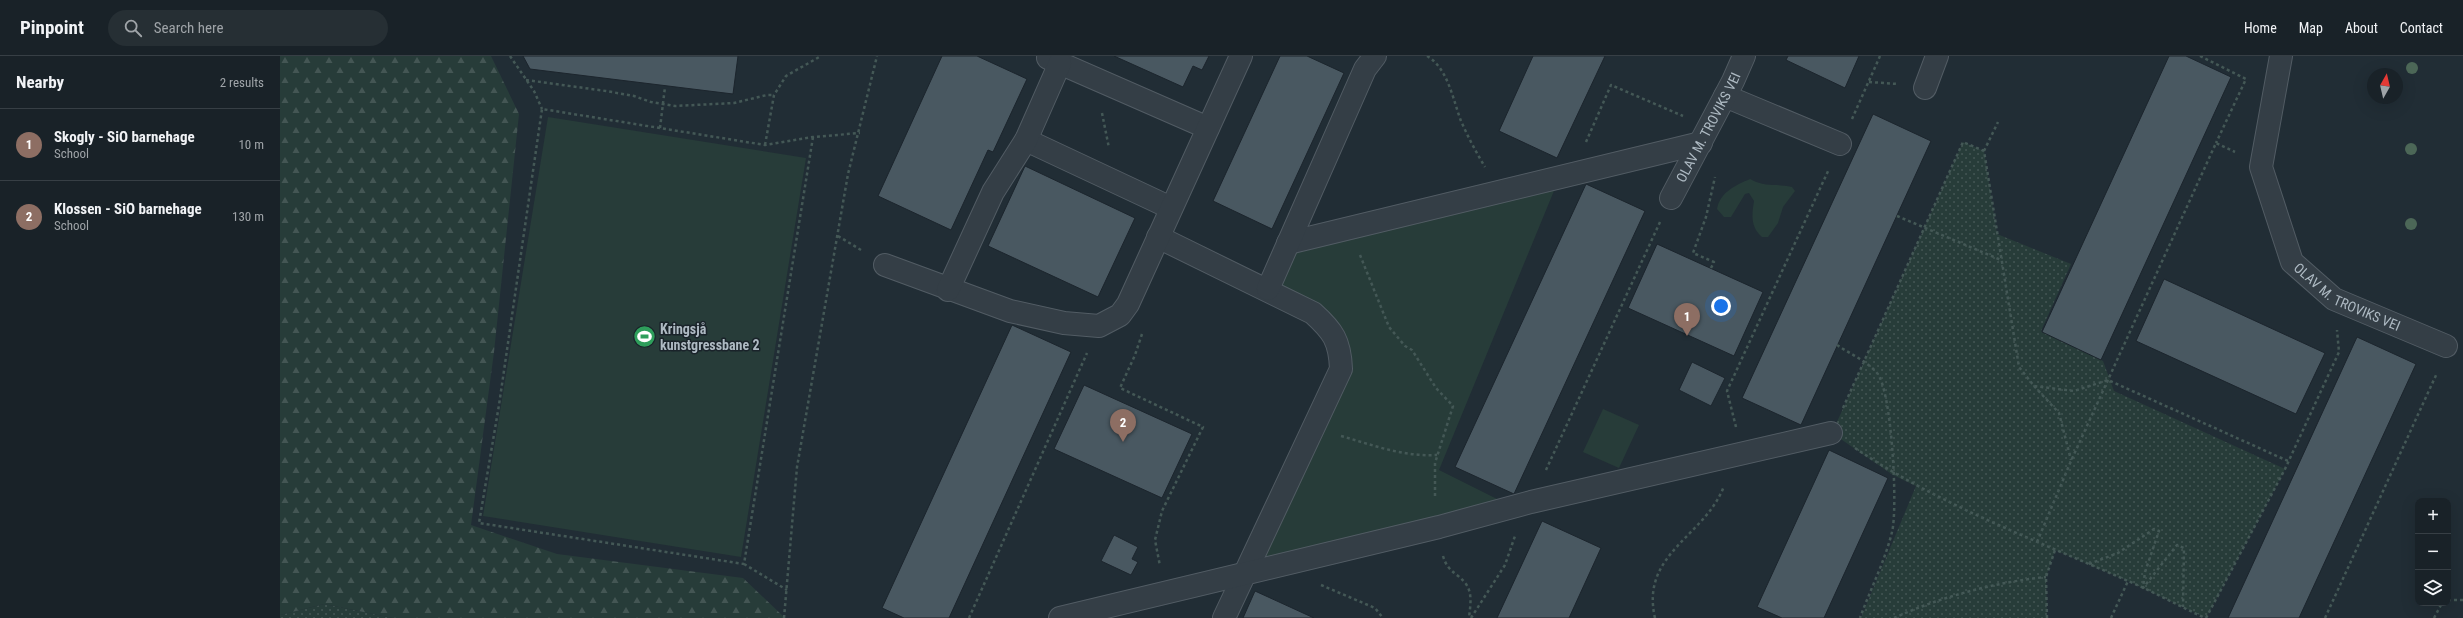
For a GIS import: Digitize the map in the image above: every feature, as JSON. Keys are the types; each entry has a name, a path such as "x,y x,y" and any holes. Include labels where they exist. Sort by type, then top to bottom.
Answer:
{"street":[{"path":"885,265 948,290 1010,311 1064,323 1099,326 1120,315 1128,304 1241,56"},
{"path":"1268,289 1365,69 1374,56"},
{"name":"OLAV M. TROVIKS VEI","path":"1671,198 1705,135 1744,56"},
{"path":"1924,88 1937,56"},
{"name":"OLAV M. TROVIKS VEI","path":"2281,56 2261,167 2292,262 2334,299 2446,346"},
{"path":"948,290 993,192 1026,140 1054,60 1208,128"},
{"path":"1725,96 1840,144"},
{"path":"1288,243 1572,176 1705,135"},
{"path":"1026,140 1172,208"},
{"path":"1158,237 1268,289 1313,313 1330,328 1340,349 1341,369 1224,618"},
{"path":"1060,618 1439,527 1531,502 1832,433"}],"path":[{"path":"510,56 526,80 542,109 500,397 479,523 744,564 787,590"},
{"path":"765,145 774,95 786,76 821,56"},
{"path":"784,618 797,467 848,174 860,133 877,56"},
{"path":"1427,56 1434,60 1446,79 1472,145 1503,192"},
{"path":"1655,618 1652,604 1653,585 1661,567 1681,540 1711,509 1723,488 1726,477 1742,454 1727,391 1880,56"},
{"path":"2037,542 2071,461 2246,79 2200,56"},
{"path":"1096,79 1115,182"},
{"path":"526,80 613,92 675,106 734,103 767,95 774,95"},
{"path":"1572,176 1611,85 1705,135"},
{"path":"660,128 665,87"},
{"path":"542,109 765,145 814,137 860,133"},
{"path":"1998,122 1984,151 2019,367 2059,413 2071,461"},
{"path":"744,564 814,137"},
{"path":"1984,151 1962,142 1832,433 1894,475 2037,542 2128,581 2206,618 2243,552 2339,352 2334,299"},
{"path":"2216,143 2261,167"},
{"path":"1710,268 1714,262 1693,253 1706,217 1716,175"},
{"path":"1470,618 1505,564 1523,517 1671,198"},
{"path":"1897,216 1924,226 2002,260"},
{"path":"1352,228 1377,302 1389,327 1405,346 1412,350 1436,388 1453,406 1437,455 1434,484 1444,561 1450,572 1466,584 1471,597 1470,618"},
{"path":"1135,288 1142,333 1135,355 1120,388 1203,427 1162,511 1156,540 1167,593"},
{"path":"969,618 1099,326"},
{"path":"1837,346 1864,362 1877,373 1884,388 1889,413 1894,475 1893,531 1860,618"},
{"path":"2325,618 2439,368 2446,346"},
{"path":"2034,386 2074,391 2108,380 2288,461"},
{"path":"1314,428 1399,453 1417,456 1437,455"},
{"path":"2089,564 2118,553 2154,528 2159,531 2145,572 2143,588"},
{"path":"2143,588 2177,545 2184,548 2183,607"},
{"path":"2047,618 2046,577 2055,550"},
{"path":"1280,565 1375,608 1383,618"},
{"path":"1894,618 1910,611 2008,581 2046,577"},
{"path":"2110,618 2128,581"},
{"path":"2451,600 2463,600"},
{"path":"2434,618 2440,606"}],"green space":[{"path":"280,56 491,56 519,114 494,352 471,525 557,554 743,578 785,618 393,618 324,604 280,615"},
{"name":"Kringsjå kunstgressbane 2","path":"548,117 806,158 741,557 483,516"},
{"path":"1963,142 1984,151 1997,234 2071,264 2041,331 2103,361 2114,391 2285,469 2206,618 2128,581 2055,550 2046,577 2047,618 1861,618 1916,486 1893,475 1832,433"},
{"path":"1750,179 1766,184 1792,187 1795,191 1783,207 1778,223 1768,237 1762,237 1755,229 1752,215 1754,201 1749,193 1745,194 1731,217 1724,217 1717,209 1721,198 1729,190"},
{"path":"1556,186 1439,470 1507,504 1262,558 1348,346 1276,283 1289,255"},
{"path":"1603,409 1639,425 1619,468 1583,452"},
{"path":"324,604 393,618 280,618 280,615"}],"building":[{"path":"523,56 738,56 733,94 530,69"},
{"path":"942,56 977,56 1027,79 993,152 988,150 951,230 878,196"},
{"path":"1114,56 1209,56 1202,70 1193,66 1183,87"},
{"path":"1280,56 1307,56 1344,73 1272,229 1213,201"},
{"path":"1533,56 1605,56 1557,158 1499,131"},
{"path":"1788,56 1859,56 1845,88 1786,60"},
{"path":"2169,56 2186,56 2231,77 2101,360 2042,332"},
{"path":"1873,114 1931,141 1801,425 1742,398"},
{"path":"1025,166 1135,218 1098,297 988,246"},
{"path":"1586,184 1645,211 1514,494 1455,467"},
{"path":"1657,244 1763,292 1734,356 1628,308"},
{"path":"2164,279 2325,353 2296,414 2136,341"},
{"path":"1012,325 1071,352 949,618 904,618 882,608"},
{"path":"2357,337 2416,364 2299,618 2228,618"},
{"path":"1692,362 1725,378 1711,406 1679,390"},
{"path":"1084,385 1192,434 1162,498 1054,449"},
{"path":"1829,450 1888,478 1824,618 1782,618 1757,607"},
{"path":"1542,521 1601,548 1569,618 1497,618"},
{"path":"1114,535 1138,547 1132,559 1138,562 1131,575 1101,561"},
{"path":"1255,591 1314,618 1243,618"}],"place":[{"name":"Skogly - SiO barnehage","path":"1687,336"},
{"name":"Kringsjå kunstgressbane 2","path":"644,337"},
{"name":"Klossen - SiO barnehage","path":"1123,442"}]}
